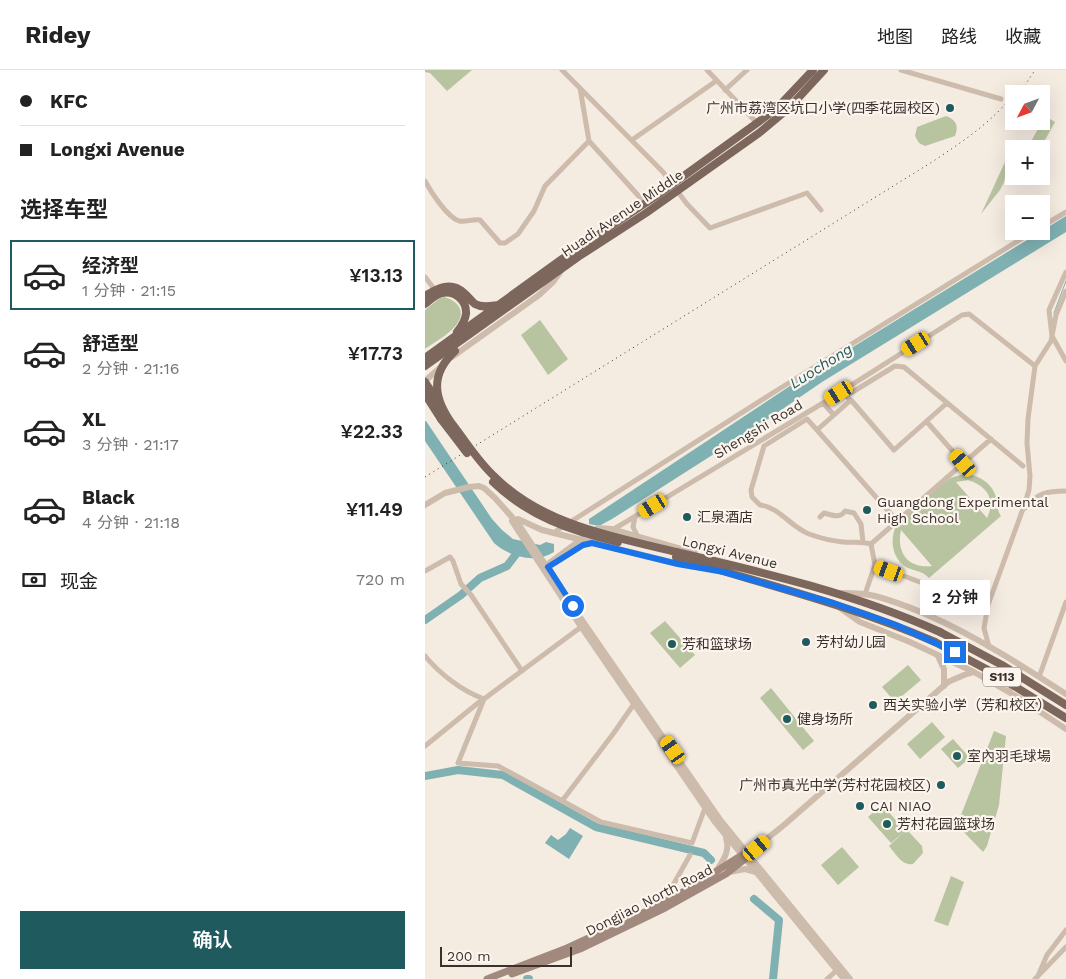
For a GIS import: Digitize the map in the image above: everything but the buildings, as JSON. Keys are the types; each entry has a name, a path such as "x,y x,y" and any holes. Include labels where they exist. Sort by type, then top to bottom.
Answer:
{"main road":[{"name":"Huadi Avenue Middle","path":"425,366 578,257 757,124 781,103 813,70"},
{"name":"Huadi Avenue Middle","path":"425,358 562,259 645,203 675,186 772,123 825,70"},
{"path":"444,417 438,397 438,378 445,361 455,351 578,257"},
{"path":"425,296 445,286 451,286 459,289 473,302 481,306 500,304"},
{"path":"425,304 443,292 453,293 461,299 466,309 465,320 452,339"},
{"name":"Longxi Avenue","path":"425,382 444,417"},
{"name":"Longxi Avenue","path":"425,394 489,479 513,500 537,515 558,525 585,534 676,555 725,563 836,593 895,613 940,632 1009,669 1066,705"},
{"path":"425,403 444,417"},
{"name":"Longxi Avenue","path":"676,555 724,572 833,603 935,642 997,675 1066,718"},
{"name":"Dongjiao North Road","path":"487,979 578,944 663,903 745,856"},
{"name":"Dongjiao North Road","path":"498,979 517,975 602,939 673,904 728,872 745,856"}],"street":[{"path":"562,70 632,140 675,186 687,204 710,228 807,192 821,210"},
{"path":"707,70 757,124"},
{"path":"725,90 747,70"},
{"path":"901,70 1001,99"},
{"path":"632,140 716,81"},
{"path":"580,88 589,141 645,203"},
{"path":"425,181 433,195 450,215 459,220 480,220 500,243 505,243 518,234 534,211 545,186 589,141"},
{"path":"1050,222 1066,212"},
{"path":"553,532 1019,240"},
{"path":"425,382 451,358 539,295 553,282 561,271"},
{"path":"1066,272 1049,310 1052,336 1066,361"},
{"path":"425,277 435,290"},
{"path":"989,647 984,628 989,605 1029,490 1028,419 1035,366 1051,341 1056,315 1066,291"},
{"name":"Shengshi Road","path":"613,529 823,403 962,314 969,314 1035,366"},
{"path":"947,404 894,450 846,396 895,366 904,367 1023,466"},
{"path":"817,430 851,400"},
{"path":"823,403 834,415"},
{"path":"871,544 845,542 809,534 785,520 769,506 760,505 752,498 751,490 764,446 807,419 897,520"},
{"path":"927,422 963,463"},
{"path":"871,544 991,439"},
{"path":"425,505 439,496 474,486 484,488 508,513 757,873 844,979"},
{"path":"1023,510 1039,494 1066,491"},
{"path":"820,517 824,513 841,516 845,511 854,513 861,524 863,542"},
{"path":"508,513 523,523 581,540 678,564 724,572"},
{"path":"635,516 633,527 637,535"},
{"path":"543,563 598,528 613,529 637,535 725,563"},
{"path":"543,563 583,545 592,543 599,534 613,529"},
{"path":"865,594 875,565 871,544"},
{"path":"425,572 450,557 461,584 471,595 522,670"},
{"path":"543,563 581,626 726,837 745,856 849,979"},
{"path":"875,565 933,587"},
{"path":"836,593 865,594 919,613 989,647 1066,694"},
{"path":"1039,677 1066,602"},
{"path":"833,603 861,622 974,672 1066,729"},
{"path":"425,746 581,626"},
{"path":"937,654 941,659 944,669 944,686"},
{"path":"425,656 447,676 484,699"},
{"path":"1007,691 1019,675 1020,665"},
{"name":"Dongjiao North Road","path":"745,856 783,826 944,686 955,678 974,672"},
{"path":"484,699 458,763 498,766 601,822 692,843 705,808"},
{"path":"562,801 634,704"},
{"path":"716,871 727,853 728,844 726,837"},
{"path":"663,903 690,856"},
{"path":"728,872 745,869 757,873"},
{"path":"1036,977 1047,955 1066,930"},
{"path":"1036,977 1066,947"},
{"path":"827,979 836,971"}],"green space":[{"path":"425,70 472,70 447,91"},
{"path":"946,116 956,123 955,136 925,146 919,143 915,136 917,127"},
{"path":"1050,119 1055,122 1045,140 1032,140 1037,130 1050,130"},
{"path":"1005,162 1004,182 981,214"},
{"path":"444,297 454,301 459,307 461,315 459,321 449,332 425,349 425,310"},
{"path":"540,320 568,359 548,375 521,335"},
{"path":"966,474 982,479 990,486 995,495 1001,516 929,578 921,572 908,568 900,562 893,549 893,537 896,526 947,481 953,477","holes":["968,480 980,486 988,494 991,505 987,518 956,482","901,530 932,566 916,565 906,558 900,546"]},
{"name":"芳和篮球场","path":"665,621 695,655 680,668 650,633"},
{"path":"908,665 921,680 895,702 882,687"},
{"name":"健身场所","path":"771,688 814,741 803,750 760,698"},
{"path":"932,722 945,737 920,759 907,744"},
{"path":"994,731 1006,736 999,805 987,846 983,852 957,825"},
{"name":"室內羽毛球場","path":"953,739 970,758 958,768 941,749"},
{"name":"芳村花园篮球场","path":"882,804 905,831 891,843 868,817"},
{"path":"907,830 922,846 923,853 913,864 902,861 889,846"},
{"path":"842,847 859,867 838,885 821,865"},
{"path":"951,876 964,882 948,926 934,921"}],"water":[{"path":"1066,216 1066,232 822,382 761,424 612,519 599,526 589,524 589,519 796,382 1027,240 1050,240 1050,226"},
{"path":"425,421 492,519 502,530 513,539 540,545 546,542 554,544 554,552 539,558 523,557 507,552 494,543 425,441"},
{"path":"570,828 583,836 569,859 545,843 551,835 558,840"}],"waterway":[{"path":"1054,313 1066,281"},
{"path":"425,620 461,595 480,578 507,566 520,549"},
{"path":"425,776 458,770 503,775 596,827 704,853 711,860"},
{"path":"754,899 779,920 773,979"}],"railway":[{"path":"1025,85 1035,70"},
{"path":"425,477 932,162 986,123 1005,104"}],"place":[{"name":"广州市荔湾区坑口小学(四季花园校区)","path":"950,108"},
{"name":"Guangdong Experimental High School","path":"867,510"},
{"name":"汇泉酒店","path":"687,517"},
{"name":"芳村幼儿园","path":"806,642"},
{"name":"芳和篮球场","path":"672,644"},
{"name":"西关实验小学（芳和校区）","path":"873,705"},
{"name":"健身场所","path":"787,719"},
{"name":"室內羽毛球場","path":"957,756"},
{"name":"广州市真光中学(芳村花园校区)","path":"941,785"},
{"name":"CAI NIAO","path":"860,806"},
{"name":"芳村花园篮球场","path":"887,824"}],"route":[{"path":"573,606 548,567 583,545 592,543 678,564 724,572 833,603 896,625 955,652"}],"water label":[{"name":"Luochong","path":"821,366"}]}
